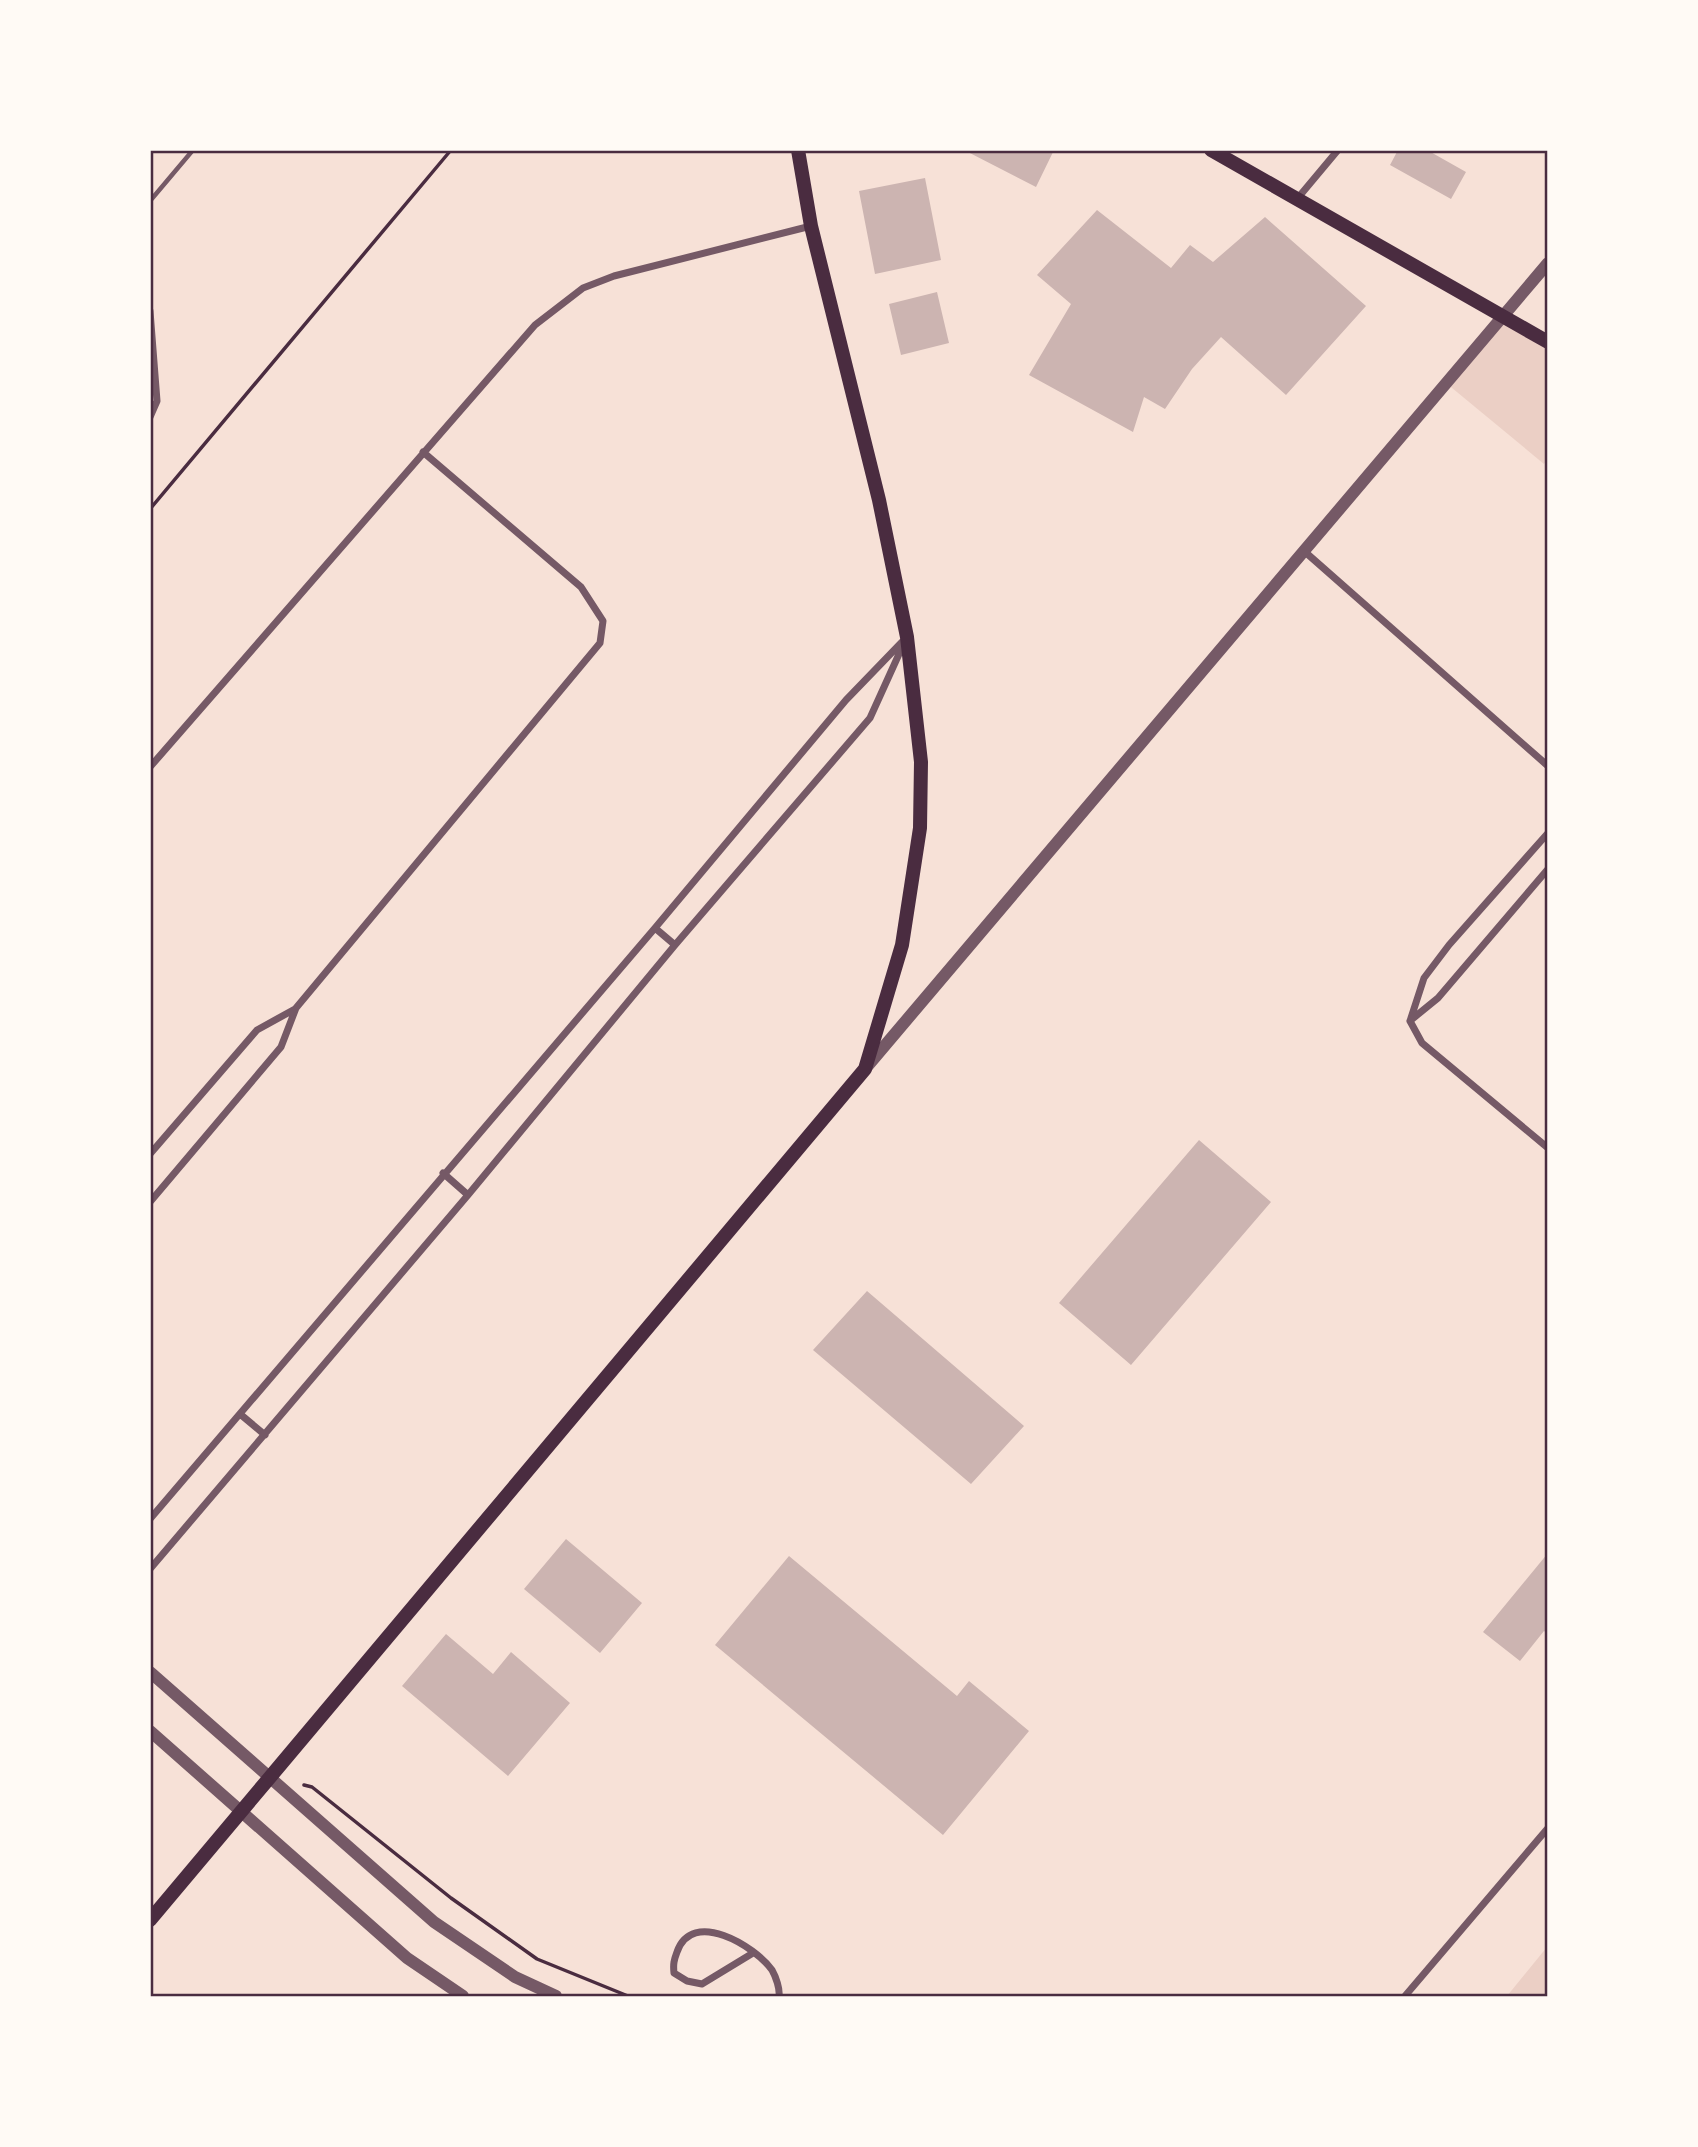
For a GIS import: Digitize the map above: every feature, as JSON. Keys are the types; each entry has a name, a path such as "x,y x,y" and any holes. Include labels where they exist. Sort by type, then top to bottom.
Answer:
{"main road":[{"path":"150,1920 865,1069 902,945 920,828 921,762 907,637 879,500 811,226 798,150"},
{"path":"1211,150 1548,342"}],"street":[{"path":"1297,199 1338,150"},
{"path":"150,767 535,325 583,288 614,276 811,226"},
{"path":"865,1069 1548,263"},
{"path":"150,311 156,401 150,417"},
{"path":"150,1202 281,1047 296,1008 600,643 603,621 581,587 423,452"},
{"path":"1304,551 1548,766"},
{"path":"150,1519 655,928 846,700 907,637"},
{"path":"150,1569 468,1195 674,945 870,718 907,637"},
{"path":"1548,833 1450,944 1424,978 1410,1021 1422,1043 1548,1149"},
{"path":"1410,1021 1438,998 1548,869"},
{"path":"655,928 674,945"},
{"path":"150,1154 257,1030 296,1008"},
{"path":"443,1173 468,1195"},
{"path":"240,1414 265,1436"},
{"path":"150,1672 434,1922 515,1977 549,1995"},
{"path":"150,1731 407,1958 463,1997"},
{"path":"1405,1997 1548,1828"},
{"path":"753,1953 702,1984 687,1981 674,1973 673,1964 680,1945 696,1932 720,1932 753,1953 772,1971 780,1991 779,1997"}],"lane":[{"path":"150,201 193,150"}],"path":[{"path":"150,509 451,150"},
{"path":"302,1785 312,1787 451,1898 537,1959 628,1997"}],"shaded area":[{"path":"1502,317 1547,342 1547,459 1544,464 1446,383"},
{"path":"1547,1947 1547,1996 1507,1996"}],"building":[{"path":"964,150 1054,150 1036,187"},
{"path":"1398,150 1427,150 1466,172 1451,199 1390,165"},
{"path":"925,178 941,260 875,274 859,191"},
{"path":"1097,210 1171,268 1190,245 1213,262 1265,217 1366,306 1286,395 1221,337 1192,369 1165,409 1144,397 1133,432 1029,375 1071,304 1037,275"},
{"path":"937,292 949,343 901,355 889,304"},
{"path":"1199,1140 1271,1202 1131,1365 1059,1303"},
{"path":"867,1291 1024,1426 971,1484 813,1350"},
{"path":"566,1539 642,1603 600,1653 524,1589"},
{"path":"1548,1553 1548,1634 1544,1631 1520,1661 1483,1632"},
{"path":"789,1556 957,1696 969,1681 1029,1731 943,1835 715,1645"},
{"path":"446,1634 493,1674 511,1652 570,1703 508,1776 402,1686"}]}
